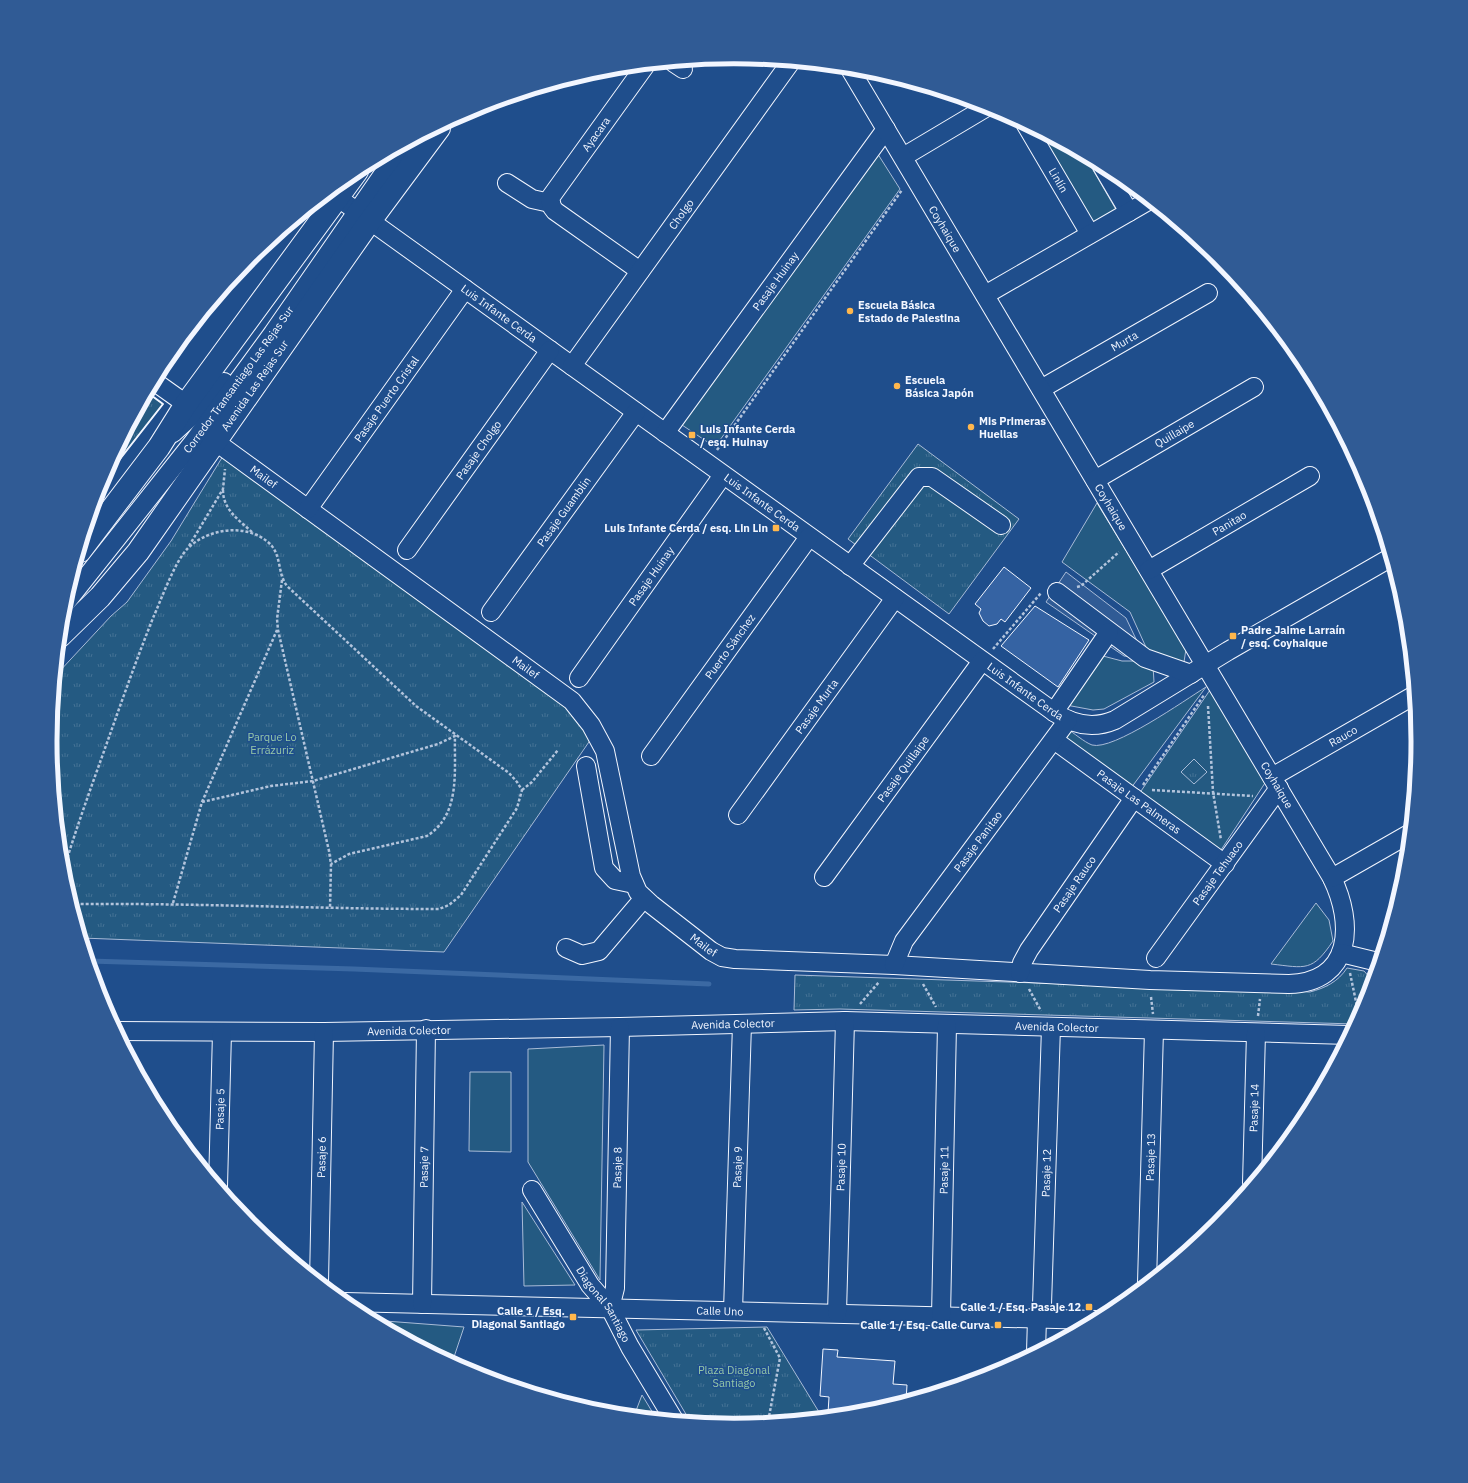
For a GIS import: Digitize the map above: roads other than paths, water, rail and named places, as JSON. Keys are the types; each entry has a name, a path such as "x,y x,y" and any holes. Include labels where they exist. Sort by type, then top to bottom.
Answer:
{"main road":[{"name":"Avenida Las Rejas Sur","path":"88,541 159,447 186,404 349,206 427,138"},
{"name":"Avenida Las Rejas Sur","path":"67,630 120,574 223,447 349,206 355,181"}],"street":[{"name":"Cholgo","path":"572,366 787,67"},
{"name":"Ayacara","path":"550,203 552,194 641,71"},
{"name":"Coyhaique","path":"854,76 1206,665 1274,787 1332,878 1343,904 1345,918 1344,954"},
{"path":"903,157 980,111"},
{"name":"Pasaje Huinay","path":"665,433 886,129"},
{"name":"Linlín","path":"1030,133 1090,234"},
{"name":"Corredor Transantiago Las Rejas Sur","path":"74,593 194,441 273,333 349,206 393,157"},
{"name":"Corredor Transantiago Las Rejas Sur","path":"159,447 208,401 239,363 326,242 349,206 377,167"},
{"path":"1109,179 1129,212"},
{"path":"508,183 532,199 550,203 555,211 640,271"},
{"path":"985,295 1145,203"},
{"name":"Luis Infante Cerda","path":"349,206 982,661 1061,716 1089,726 1107,724 1386,560"},
{"name":"Pasaje Puerto Cristal","path":"308,509 465,290"},
{"name":"Murta","path":"1041,389 1208,293"},
{"name":"Pasaje Cholgo","path":"407,550 550,350"},
{"path":"159,385 186,404"},
{"name":"Quillaipe","path":"1095,480 1254,386"},
{"name":"Pasaje Guamblin","path":"491,612 636,412"},
{"name":"Mailef","path":"223,447 572,701 591,725 605,751 631,876 639,891 711,951 722,957 735,959 894,965"},
{"name":"Pasaje Huinay","path":"579,678 723,475"},
{"name":"Panitao","path":"1149,570 1310,476"},
{"path":"850,566 919,477 932,478 1001,526"},
{"name":"Puerto Sánchez","path":"651,756 809,537"},
{"path":"1057,592 1145,658 1191,674"},
{"name":"Pasaje Murta","path":"738,815 895,598"},
{"name":"Pasaje Panitao","path":"894,965 904,941 1054,740 1061,716 1109,632"},
{"name":"Pasaje Quillaipe","path":"824,877 982,661"},
{"name":"Rauco","path":"1274,787 1410,699"},
{"name":"Pasaje Las Palmeras","path":"1054,740 1137,794 1225,864"},
{"path":"566,948 582,955 599,951 639,891 615,880 604,868 586,766"},
{"name":"Pasaje Tehuaco","path":"1156,958 1225,864 1274,787"},
{"name":"Pasaje Rauco","path":"1020,973 1022,962 1029,950 1137,794"},
{"path":"1332,878 1404,837"},
{"path":"894,965 1150,980 1300,983 1310,981 1329,971 1344,954 1374,963"},
{"name":"Avenida Colector","path":"123,1032 324,1032 426,1029 620,1027 845,1021 1344,1035"},
{"name":"Pasaje 10","path":"837,1313 845,1021"},
{"name":"Pasaje 9","path":"733,1311 742,1024"},
{"name":"Pasaje 11","path":"941,1316 947,1025"},
{"name":"Pasaje 8","path":"610,1308 615,1288 620,1027"},
{"name":"Pasaje 12","path":"1036,1347 1037,1318 1042,1305 1051,1027"},
{"name":"Pasaje 7","path":"422,1304 426,1029"},
{"name":"Pasaje 13","path":"1147,1278 1154,1030"},
{"name":"Pasaje 5","path":"218,1180 222,1032"},
{"name":"Pasaje 6","path":"319,1277 324,1032"},
{"name":"Pasaje 14","path":"1252,1177 1256,1033"},
{"name":"Diagonal Santiago","path":"532,1190 590,1285 610,1308 630,1347 680,1414"},
{"name":"Calle Uno","path":"356,1302 1085,1320"}],"waterway":[{"path":"94,961 354,969 709,984"}],"place":[{"name":"Escuela Básica Estado de Palestina","path":"850,311"},
{"name":"Escuela Básica Japón","path":"897,386"},
{"name":"Mis Primeras Huellas","path":"971,427"},
{"name":"Luis Infante Cerda / esq. Huinay","path":"692,435"},
{"name":"Luis Infante Cerda / esq. Lin Lin","path":"776,528"},
{"name":"Padre Jaime Larraín / esq. Coyhaique","path":"1233,636"},
{"name":"Calle 1 / Esq. Pasaje 12","path":"1089,1307"},
{"name":"Calle 1 / Esq. Diagonal Santiago","path":"573,1317"},
{"name":"Calle 1 / Esq. Calle Curva","path":"998,1325"}],"park label":[{"name":"Parque Lo Errázuriz","path":"272,743"},
{"name":"Plaza Diagonal Santiago","path":"734,1376"}]}
